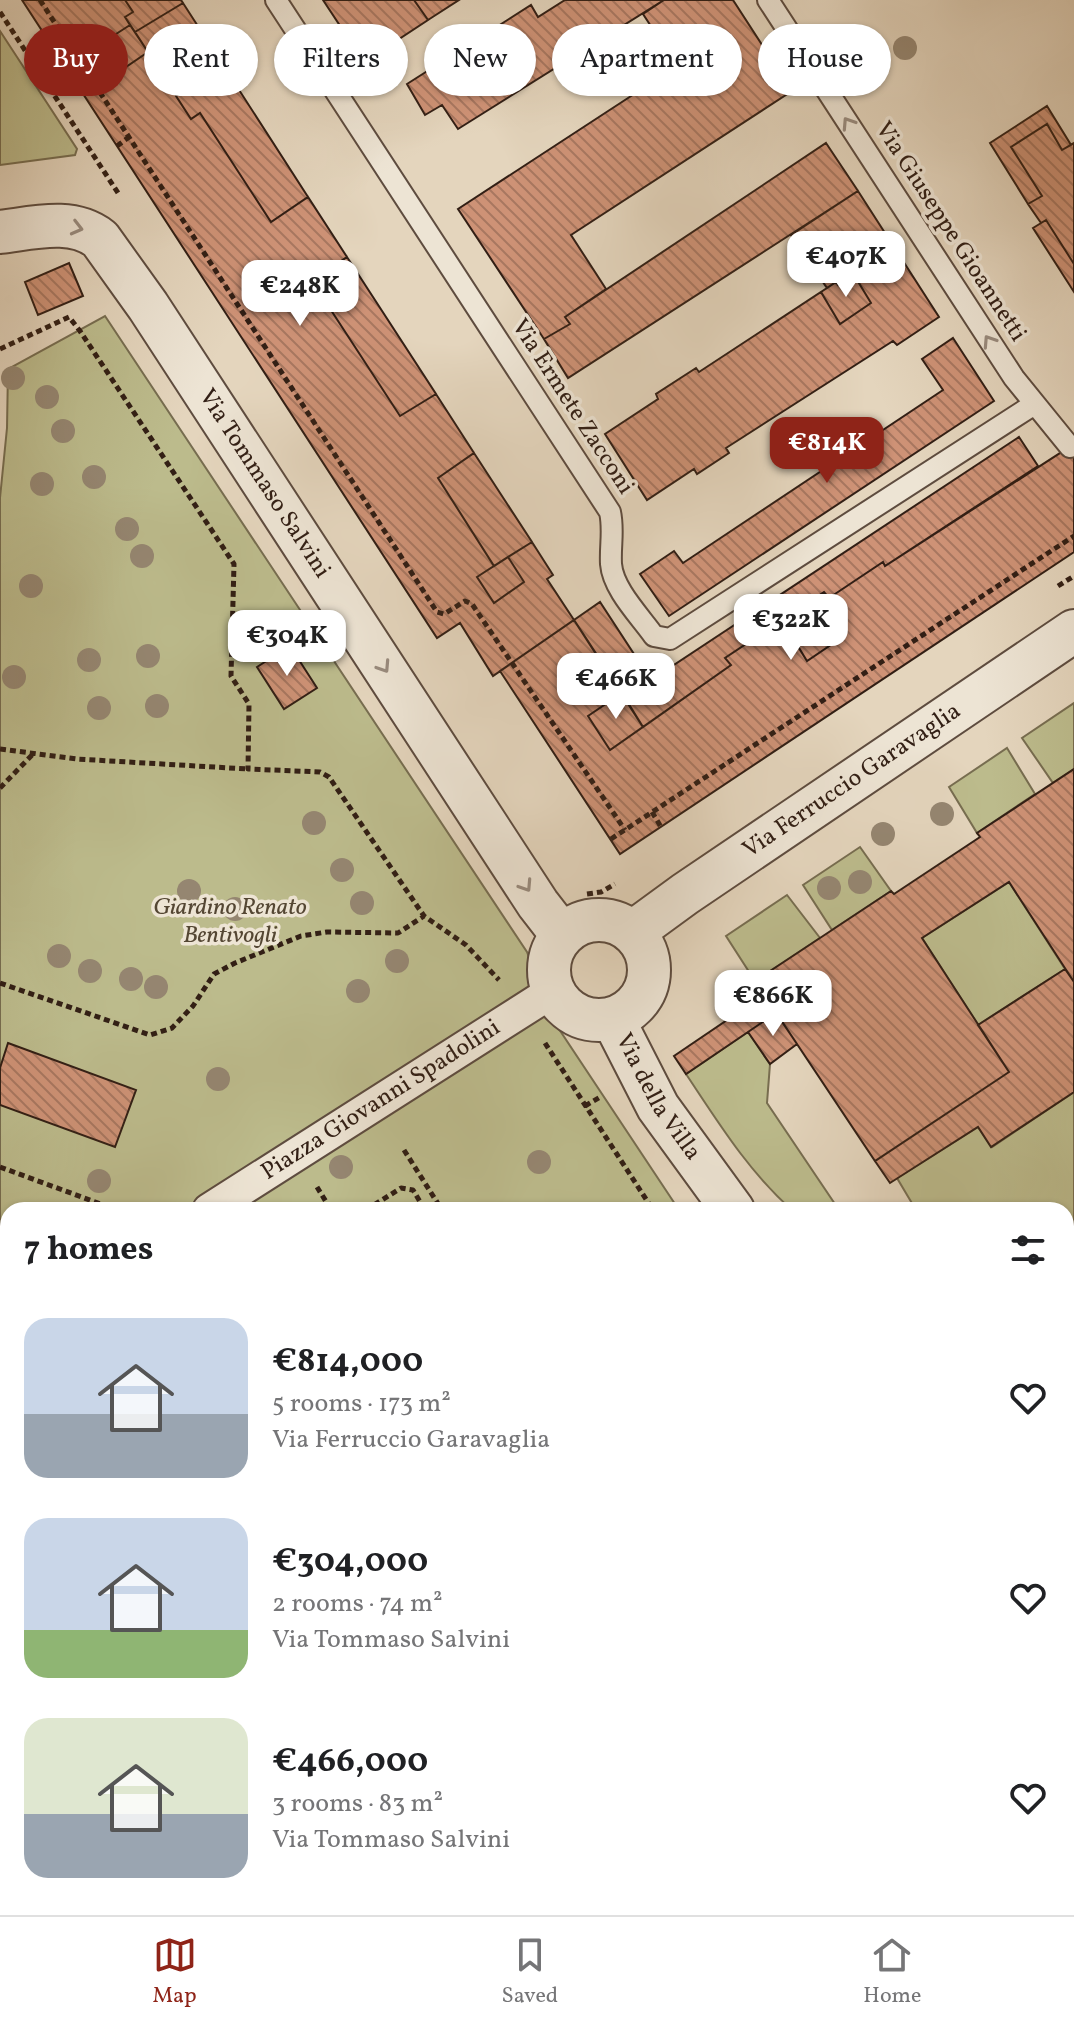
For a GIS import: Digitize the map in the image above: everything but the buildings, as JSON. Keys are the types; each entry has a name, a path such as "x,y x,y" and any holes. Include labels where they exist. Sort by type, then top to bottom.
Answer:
{"street":[{"name":"Via Tommaso Salvini","path":"0,232 63,225 90,231 100,239 148,306 538,904 562,935"},
{"name":"Via Ferruccio Garavaglia","path":"633,932 1074,631"},
{"path":"602,919 618,923 633,932 648,954 649,981 636,1005 613,1019 598,1021 538,1000 562,935 586,921 602,919"},
{"name":"Piazza Giovanni Spadolini","path":"222,1202 538,1000"},
{"name":"Via della Villa","path":"613,1019 658,1107 727,1202"}],"lane":[{"name":"Via Ermete Zacconi","path":"276,0 610,512 614,528 611,564 615,581 654,636 670,639 1033,405"},
{"name":"Via Giuseppe Gioannetti","path":"768,0 1033,405 1070,447"}],"path":[{"path":"40,0 437,612 444,614 465,601 472,604 625,830"},
{"path":"117,146 129,137"},
{"path":"0,349 69,317 234,564 231,676 249,704 248,769"},
{"path":"611,839 1074,536"},
{"path":"0,749 77,759 320,772 329,777 424,916 538,1000 649,1202"},
{"path":"0,788 33,754"},
{"path":"652,812 661,827"},
{"path":"0,983 150,1035 172,1028 193,1006 214,974 235,963 301,936 327,932 398,933 424,916"},
{"path":"404,1150 437,1202"},
{"path":"0,1167 95,1202"},
{"path":"379,1202 401,1188 413,1190 420,1202"}],"green space":[{"path":"0,31 24,68 24,96 42,96 77,149 75,155 0,165"},
{"name":"Giardino Renato Bentivogli","path":"105,316 527,952 530,983 539,999 674,1202 0,1202 0,498 7,428 8,369"},
{"path":"1074,703 1074,769 1053,783 1022,738"},
{"path":"1007,748 1035,794 977,833 949,787"},
{"path":"860,847 891,891 832,930 803,885"},
{"path":"1009,882 1065,969 978,1025 922,938"},
{"path":"787,895 820,938 755,981 726,936"},
{"path":"748,1032 770,1064 767,1103 834,1202 783,1202 722,1128 686,1074"},
{"path":"1074,1092 1074,1202 911,1202 897,1178 978,1127 992,1147"}]}
